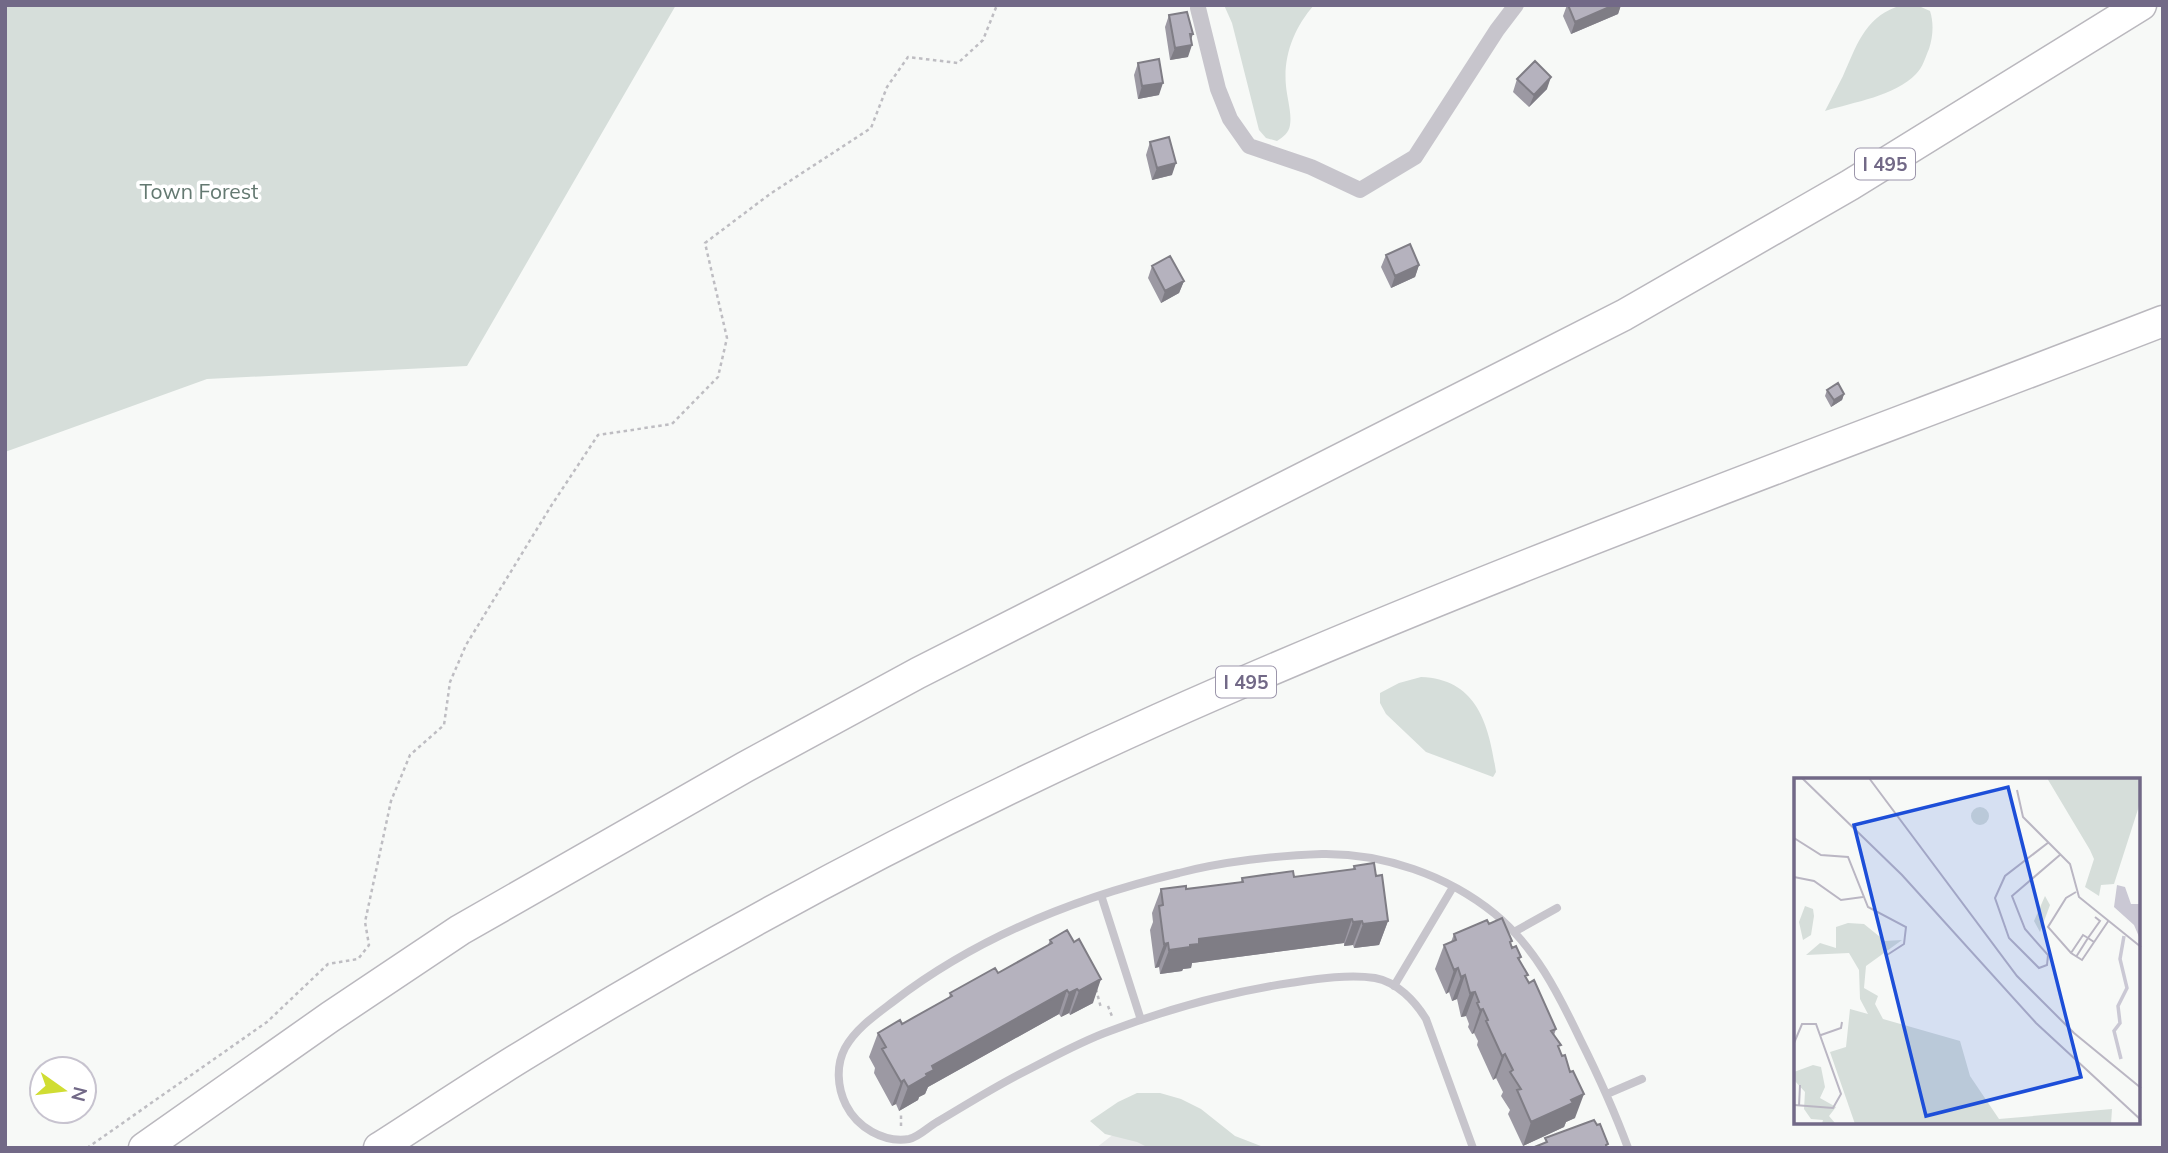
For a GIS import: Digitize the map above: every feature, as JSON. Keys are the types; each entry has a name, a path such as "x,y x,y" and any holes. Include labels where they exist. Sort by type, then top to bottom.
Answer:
{"highway":[{"name":"I 495","path":"144,1148 330,1017 460,930 699,793 918,673 1457,397 1624,315 1850,185 2082,44 2141,5"},
{"name":"I 495","path":"379,1148 529,1051 728,937 964,813 1156,721 1408,612 1591,539 2163,321"}],"street":[{"path":"1198,8 1218,89 1230,119 1249,146 1311,167 1360,190 1415,157 1516,5"}],"lane":[{"path":"1473,1148 1426,1019 1416,1002 1394,986 1376,978 1333,978 1230,993 1106,1032 1015,1077 932,1124 913,1139 889,1139 867,1130 849,1111 841,1094 838,1075 844,1049 858,1030 911,987 1019,927 1101,895 1181,872 1254,860 1322,854 1390,862 1429,875 1486,907 1514,932 1527,945 1547,974 1607,1094 1628,1148"},
{"path":"1394,986 1453,887"},
{"path":"1101,895 1141,1020"},
{"path":"1514,932 1557,908"},
{"path":"1607,1094 1642,1079"}],"path":[{"path":"87,1148 267,1022 328,964 358,959 369,945 365,922 391,801 410,755 444,724 450,682 466,645 551,506 598,435 671,425 718,377 727,338 705,243 770,194 871,128 887,87 908,57 958,63 983,40 997,5"},
{"path":"1094,983 1101,1008"},
{"path":"1108,1006 1114,1022"},
{"path":"901,1114 901,1129"}],"shaded area":[{"path":"1143,1111 1178,1148 1096,1148"}],"green space":[{"name":"Town Forest","path":"5,5 676,5 467,366 207,379 5,452"},
{"path":"1224,5 1314,5 1301,23 1288,53 1286,75 1290,125 1287,133 1277,141 1266,138 1259,130 1232,23"},
{"path":"1896,7 1921,7 1930,11 1932,25 1929,49 1916,74 1886,93 1825,111 1862,35 1876,19"},
{"path":"1421,677 1456,686 1477,708 1489,738 1496,772 1493,777 1426,752 1386,714 1380,703 1380,693 1399,683"},
{"path":"1137,1093 1160,1093 1181,1099 1201,1109 1235,1136 1266,1148 1149,1148 1105,1134 1090,1121"}],"building":[{"path":"1568,5 1614,5 1575,22"},
{"path":"1187,12 1193,34 1190,34 1192,45 1175,48 1169,15"},
{"path":"1159,59 1163,83 1142,86 1138,63"},
{"path":"1535,61 1551,77 1534,95 1517,79"},
{"path":"1169,137 1176,163 1157,168 1150,142"},
{"path":"1410,244 1419,265 1395,276 1386,255"},
{"path":"1170,256 1184,281 1165,291 1152,266"},
{"path":"1838,383 1844,394 1834,400 1827,390"},
{"path":"1374,863 1376,876 1382,875 1388,921 1363,924 1362,921 1353,922 1352,919 1199,939 1199,944 1169,950 1168,943 1164,944 1159,906 1163,905 1161,889 1186,886 1186,889 1243,882 1242,878 1293,871 1294,877 1355,869 1354,866"},
{"path":"1502,918 1512,941 1512,948 1516,946 1521,957 1518,958 1528,975 1525,976 1529,983 1534,980 1556,1029 1551,1031 1561,1045 1558,1046 1562,1056 1565,1055 1570,1072 1573,1071 1584,1094 1571,1100 1573,1103 1531,1122 1517,1090 1521,1089 1510,1072 1513,1070 1505,1054 1502,1056 1483,1009 1480,1010 1477,1003 1479,1002 1475,992 1470,993 1465,975 1461,977 1458,968 1454,970 1444,945 1456,940 1454,934 1487,920 1489,924"},
{"path":"1067,930 1074,942 1079,939 1101,979 1079,991 1077,989 1069,993 1067,990 932,1066 934,1070 908,1087 904,1080 901,1082 882,1049 886,1047 878,1033 900,1020 902,1024 995,968 998,973 1052,943 1050,940"},
{"path":"1594,1120 1597,1125 1600,1124 1607,1148 1532,1148 1547,1142 1545,1138"}]}
